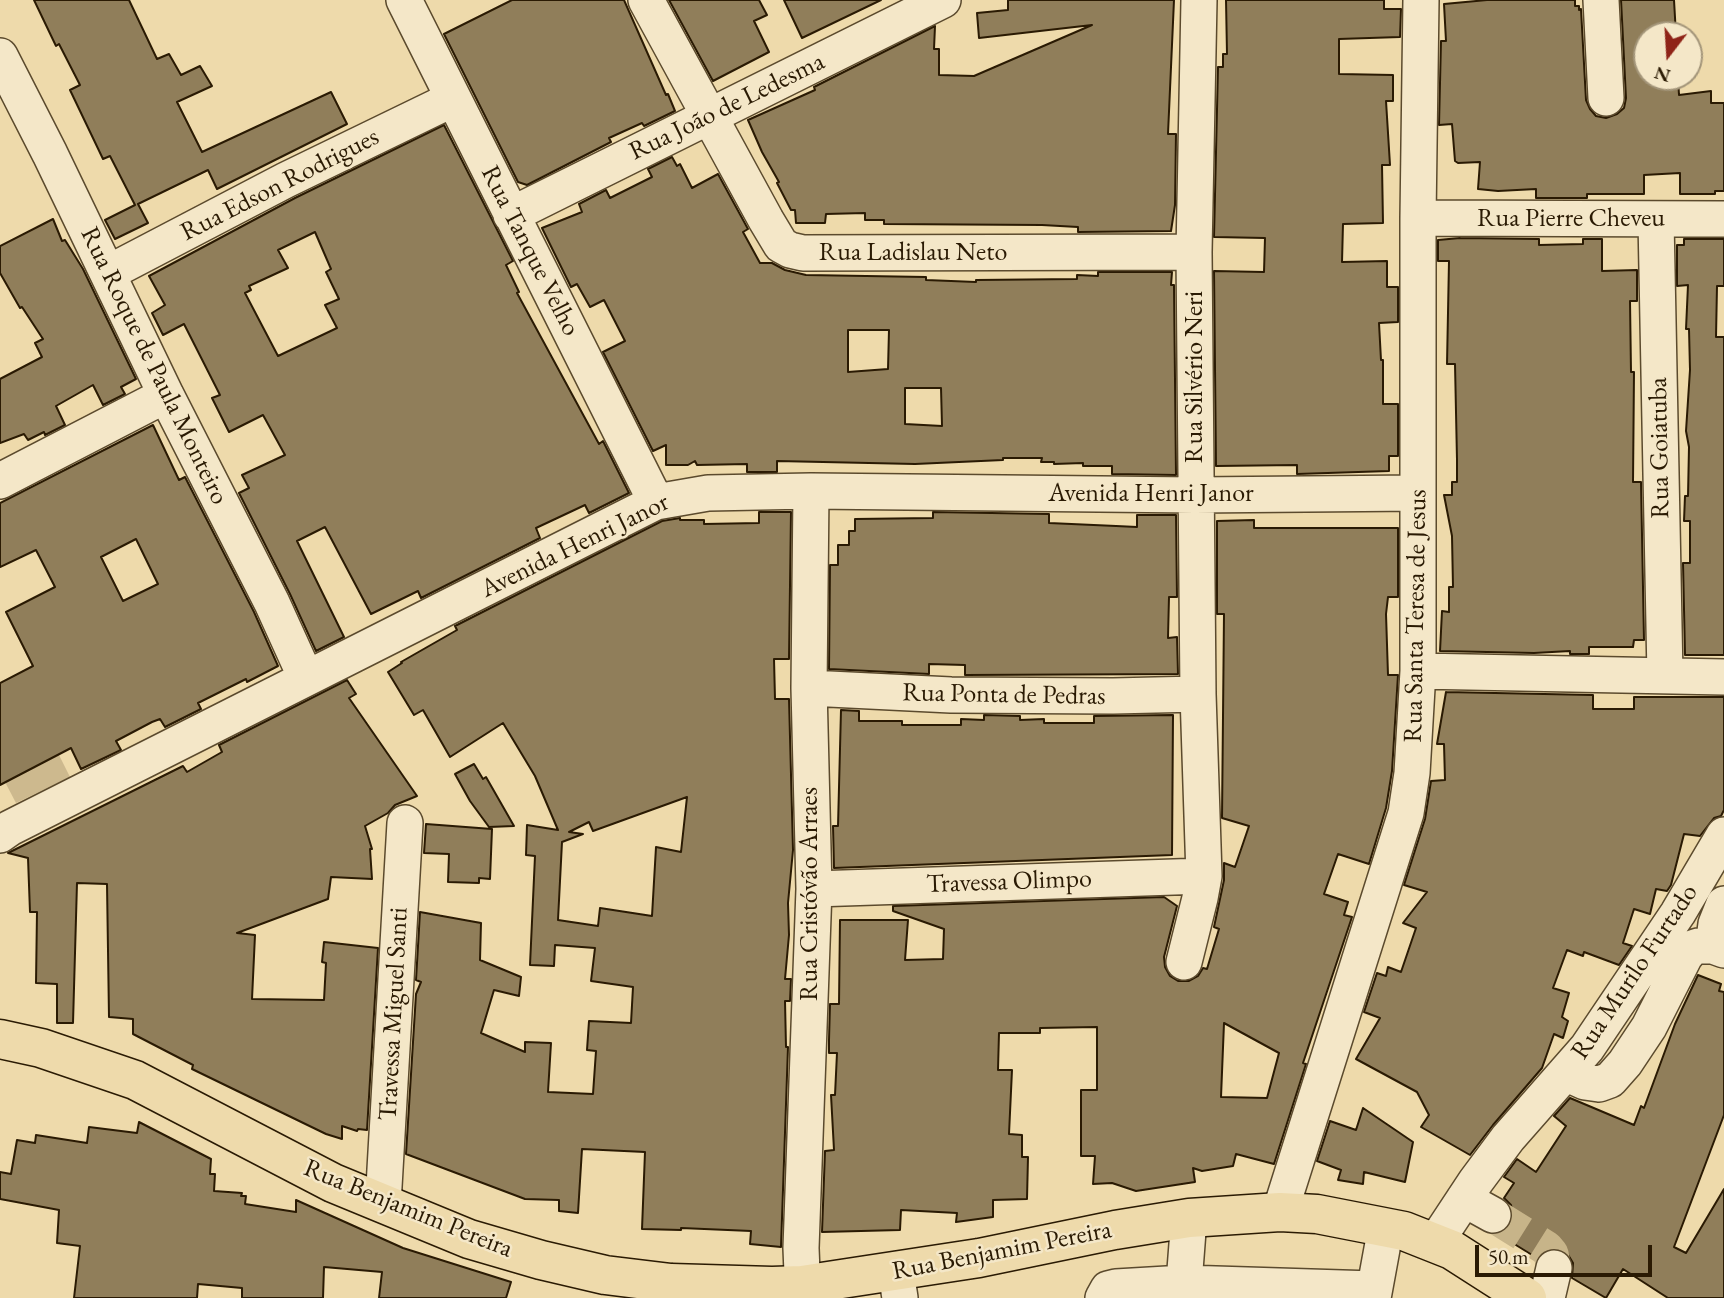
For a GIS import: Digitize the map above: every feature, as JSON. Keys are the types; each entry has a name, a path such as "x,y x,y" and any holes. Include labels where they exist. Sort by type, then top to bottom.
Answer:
{"main road":[{"name":"Rua Benjamim Pereira","path":"0,1039 41,1048 135,1080 333,1183 469,1239 541,1260 671,1291 772,1286 803,1291 898,1285 1189,1218 1280,1212 1317,1214 1386,1227 1443,1246 1527,1298"}],"street":[{"name":"Rua Tanque Velho","path":"404,0 656,502"},
{"path":"646,0 708,116"},
{"name":"Rua João de Ledesma","path":"511,215 943,0"},
{"name":"Rua Silvério Neri","path":"1184,962 1204,876 1195,495 1194,252 1199,0"},
{"name":"Rua Santa Teresa de Jesus","path":"1280,1212 1406,813 1416,727 1418,671 1421,0"},
{"path":"1601,0 1606,97"},
{"name":"Rua Roque de Paula Monteiro","path":"0,56 166,395 266,591 306,678"},
{"name":"Rua Edson Rodrigues","path":"108,274 286,180 453,99"},
{"name":"Rua Ladislau Neto","path":"708,116 766,220 782,245 790,250 803,253 1194,252"},
{"name":"Rua Pierre Cheveu","path":"1418,218 1724,219"},
{"name":"Rua Goiatuba","path":"1656,220 1665,676"},
{"path":"0,481 166,395"},
{"name":"Avenida Henri Janor","path":"0,835 656,502 708,493 811,491 1195,495 1418,494"},
{"name":"Rua Cristóvão Arraes","path":"803,1291 801,1248 814,889 809,688 811,491"},
{"path":"1418,671 1724,677"},
{"name":"Rua Ponta de Pedras","path":"809,688 951,695 1198,694"},
{"name":"Travessa Miguel Santi","path":"383,1204 405,823"},
{"name":"Rua Murilo Furtado","path":"1443,1246 1479,1207 1508,1138 1587,1048 1678,914 1724,835"},
{"name":"Travessa Olimpo","path":"814,889 1204,876"},
{"name":"Rua Murilo Furtado","path":"1565,1073 1599,1084 1609,1080 1625,1063 1649,1027 1685,956 1692,948 1718,948 1716,924 1724,904"},
{"path":"1184,1283 1189,1218"},
{"path":"1103,1298 1108,1289 1116,1287 1184,1283 1374,1293 1386,1227"}],"shaded area":[{"path":"59,755 70,777 16,803 5,782"}],"building":[{"path":"34,0 129,0 157,59 169,54 181,75 200,66 212,86 177,102 202,152 331,92 347,124 217,189 208,170 138,204 148,223 115,239 105,220 135,205 110,156 103,159 70,90 80,85 59,44 56,46"},
{"path":"512,0 624,0 675,111 644,126 642,123 609,138 611,142 527,185 518,182 444,34"},
{"path":"669,0 759,0 767,15 754,21 769,52 713,81"},
{"path":"784,0 881,0 802,38"},
{"path":"1008,0 1174,0 1168,134 1176,134 1175,205 1171,231 1078,232 1078,227 1042,225 884,224 884,220 865,220 865,213 826,214 825,223 796,223 795,210 791,210 748,120 815,90 814,87 935,26 934,49 939,49 939,75 974,76 1092,25 979,38 977,13 1008,10"},
{"path":"1226,0 1384,0 1384,9 1401,9 1400,37 1339,39 1339,74 1393,75 1393,101 1386,101 1390,165 1382,165 1383,223 1343,224 1342,262 1387,261 1387,287 1398,287 1398,322 1379,323 1383,360 1383,404 1398,404 1398,456 1389,456 1389,471 1297,474 1297,465 1216,466 1214,271 1264,272 1265,238 1214,237 1218,67 1223,67 1223,54 1227,54"},
{"path":"1487,0 1575,0 1575,6 1581,9 1586,100 1596,116 1606,118 1624,108 1626,98 1621,0 1674,0 1675,21 1633,21 1633,91 1679,91 1679,95 1711,91 1711,103 1724,103 1724,191 1715,191 1715,194 1680,194 1680,173 1644,175 1644,194 1587,194 1587,198 1536,198 1536,189 1478,189 1480,162 1455,161 1452,124 1439,125 1441,41 1446,41 1444,4"},
{"path":"444,125 513,261 506,265 519,292 517,293 599,444 603,441 629,493 589,513 585,505 536,528 540,538 421,598 418,591 371,614 325,527 297,541 344,637 316,651 239,493 249,488 242,475 285,455 263,415 229,432 212,398 220,395 184,324 163,335 152,313 165,305 149,276 295,198","holes":["315,232 331,269 326,272 339,299 325,305 337,328 278,356 245,293 251,290 249,286 288,268 278,250"]},
{"path":"672,157 677,166 680,164 692,188 718,174 748,229 743,232 760,263 772,263 785,270 806,275 926,277 926,280 976,282 1077,279 1077,275 1098,276 1098,272 1172,272 1176,475 1112,474 1112,466 1054,464 1041,462 1042,458 915,464 777,461 777,472 747,472 747,464 697,465 695,461 688,465 666,465 666,445 653,451 603,352 625,341 604,300 590,307 577,284 571,287 542,228 582,212 579,204 606,190 610,198 652,177 648,169","holes":["848,330 889,330 888,369 848,372","905,388 941,388 942,426 905,424"]},
{"path":"53,219 62,241 65,240 83,269 136,379 121,387 125,394 103,405 93,385 56,406 65,425 28,440 24,434 0,443 0,379 42,357 35,343 43,339 22,307 20,308 0,273 0,246"},
{"path":"1539,239 1539,245 1583,244 1583,239 1602,239 1602,271 1637,270 1637,301 1630,301 1631,372 1634,372 1633,482 1641,482 1644,640 1634,640 1633,647 1589,647 1589,654 1570,654 1570,651 1440,651 1442,611 1449,612 1449,587 1453,587 1452,536 1444,495 1452,495 1452,482 1457,482 1457,460 1455,364 1447,364 1449,261 1438,261 1438,240"},
{"path":"1684,239 1724,239 1724,286 1717,286 1716,337 1724,337 1724,655 1685,655 1683,563 1690,563 1690,521 1684,521 1685,496 1688,496 1689,447 1686,431 1690,370 1689,329 1686,329 1688,285 1677,286 1677,245 1684,245"},
{"path":"153,425 179,480 185,477 254,612 278,666 198,703 201,709 165,727 160,719 152,722 116,741 121,750 81,769 71,748 0,785 0,683 33,666 6,612 55,587 36,550 0,567 0,503","holes":["136,539 158,584 123,601 101,557"]},
{"path":"759,512 791,512 789,659 774,659 775,699 789,699 793,850 785,979 791,979 790,1001 785,1001 788,1047 781,1247 750,1244 751,1231 642,1229 645,1152 582,1149 578,1213 559,1211 559,1200 525,1199 406,1154 416,994 421,982 416,980 420,912 481,923 480,960 521,977 519,996 494,990 481,1033 525,1052 525,1042 551,1043 548,1092 593,1094 596,1051 587,1050 589,1021 631,1023 633,987 591,981 595,948 555,945 554,966 530,965 535,856 526,855 527,825 558,830 535,776 503,723 450,757 423,710 414,715 388,672 457,630 455,626 662,521 680,518 704,520 704,524 759,523","holes":["687,797 681,852 656,847 652,916 600,908 598,926 558,920 562,842 583,834 569,832 589,822 593,831"]},
{"path":"933,512 1049,514 1049,523 1137,527 1137,515 1176,515 1177,597 1169,597 1168,638 1177,637 1178,674 965,675 965,665 929,664 929,674 829,669 830,565 838,565 838,545 849,545 849,531 855,531 855,519 933,518"},
{"path":"1254,520 1254,528 1398,528 1398,597 1388,597 1386,614 1388,675 1398,675 1392,771 1386,808 1369,864 1338,854 1324,894 1348,902 1344,915 1352,917 1303,1063 1306,1064 1274,1164 1236,1154 1233,1166 1202,1171 1193,1168 1195,1182 1136,1191 1112,1183 1093,1184 1095,1156 1081,1156 1081,1090 1097,1090 1097,1027 1040,1028 1040,1033 999,1033 998,1070 1012,1070 1009,1134 1022,1135 1022,1157 1028,1157 1027,1199 993,1200 993,1217 956,1222 957,1213 901,1210 900,1230 822,1232 825,1151 834,1150 831,1095 835,1095 837,1053 829,1053 829,1040 830,1004 839,1004 840,920 908,920 905,960 943,959 944,929 893,911 893,906 1164,897 1177,906 1164,957 1170,976 1178,981 1189,981 1198,976 1203,968 1207,969 1219,929 1214,927 1224,880 1224,863 1235,867 1249,826 1222,818 1224,614 1217,614 1217,521","holes":["1224,1023 1279,1053 1267,1098 1221,1097"]},
{"path":"347,680 356,694 349,698 417,796 395,805 388,813 365,826 372,849 372,879 331,877 328,899 237,933 255,935 252,999 324,1000 324,942 378,948 367,1130 357,1131 342,1126 342,1139 326,1134 192,1069 193,1065 133,1034 133,1019 109,1017 107,884 77,883 73,1023 57,1023 57,984 36,983 37,912 30,912 28,858 8,853 183,766 187,772 222,752 219,745"},
{"path":"1446,692 1593,695 1593,709 1634,709 1634,697 1724,697 1724,810 1721,816 1714,818 1700,836 1684,834 1671,885 1667,891 1656,889 1650,914 1634,909 1623,943 1632,946 1619,965 1584,952 1583,956 1567,950 1553,988 1569,993 1562,1017 1568,1021 1563,1038 1554,1034 1542,1068 1470,1155 1421,1127 1429,1115 1417,1092 1356,1059 1380,1018 1364,1012 1377,973 1386,976 1388,967 1401,972 1416,928 1403,923 1427,892 1404,885 1425,819 1431,781 1445,780 1444,744 1437,744"},
{"path":"841,710 859,711 859,721 902,721 902,725 961,725 961,719 984,720 984,715 1020,716 1020,720 1044,719 1044,723 1094,723 1094,716 1173,715 1172,855 834,868 833,826 838,826"},
{"path":"474,764 483,779 486,777 514,826 489,827 470,801 455,774"},
{"path":"426,824 492,829 490,879 479,878 479,883 448,882 449,854 424,853"},
{"path":"1698,975 1721,984 1719,991 1724,992 1724,1115 1674,1247 1686,1253 1724,1189 1724,1298 1668,1298 1623,1269 1606,1298 1572,1278 1573,1263 1567,1253 1558,1248 1549,1249 1537,1258 1498,1234 1510,1225 1513,1215 1511,1205 1504,1198 1514,1183 1504,1177 1517,1159 1536,1172 1566,1126 1554,1116 1570,1098 1634,1125 1641,1106 1644,1108 1675,1024"},
{"path":"1363,1108 1413,1142 1405,1182 1364,1172 1363,1184 1338,1180 1341,1170 1317,1161 1330,1121 1356,1130"},
{"path":"139,1122 211,1159 210,1174 215,1174 214,1191 242,1193 241,1196 246,1196 245,1204 296,1212 296,1200 403,1248 511,1282 506,1298 379,1298 382,1272 324,1267 323,1298 242,1298 242,1288 198,1284 197,1298 74,1298 80,1246 57,1243 59,1210 0,1199 0,1172 11,1174 17,1140 35,1143 36,1135 87,1143 89,1127 137,1133"}],"tunnel":[{"path":"1493,1215 1546,1248 1551,1254 1554,1268"}]}
